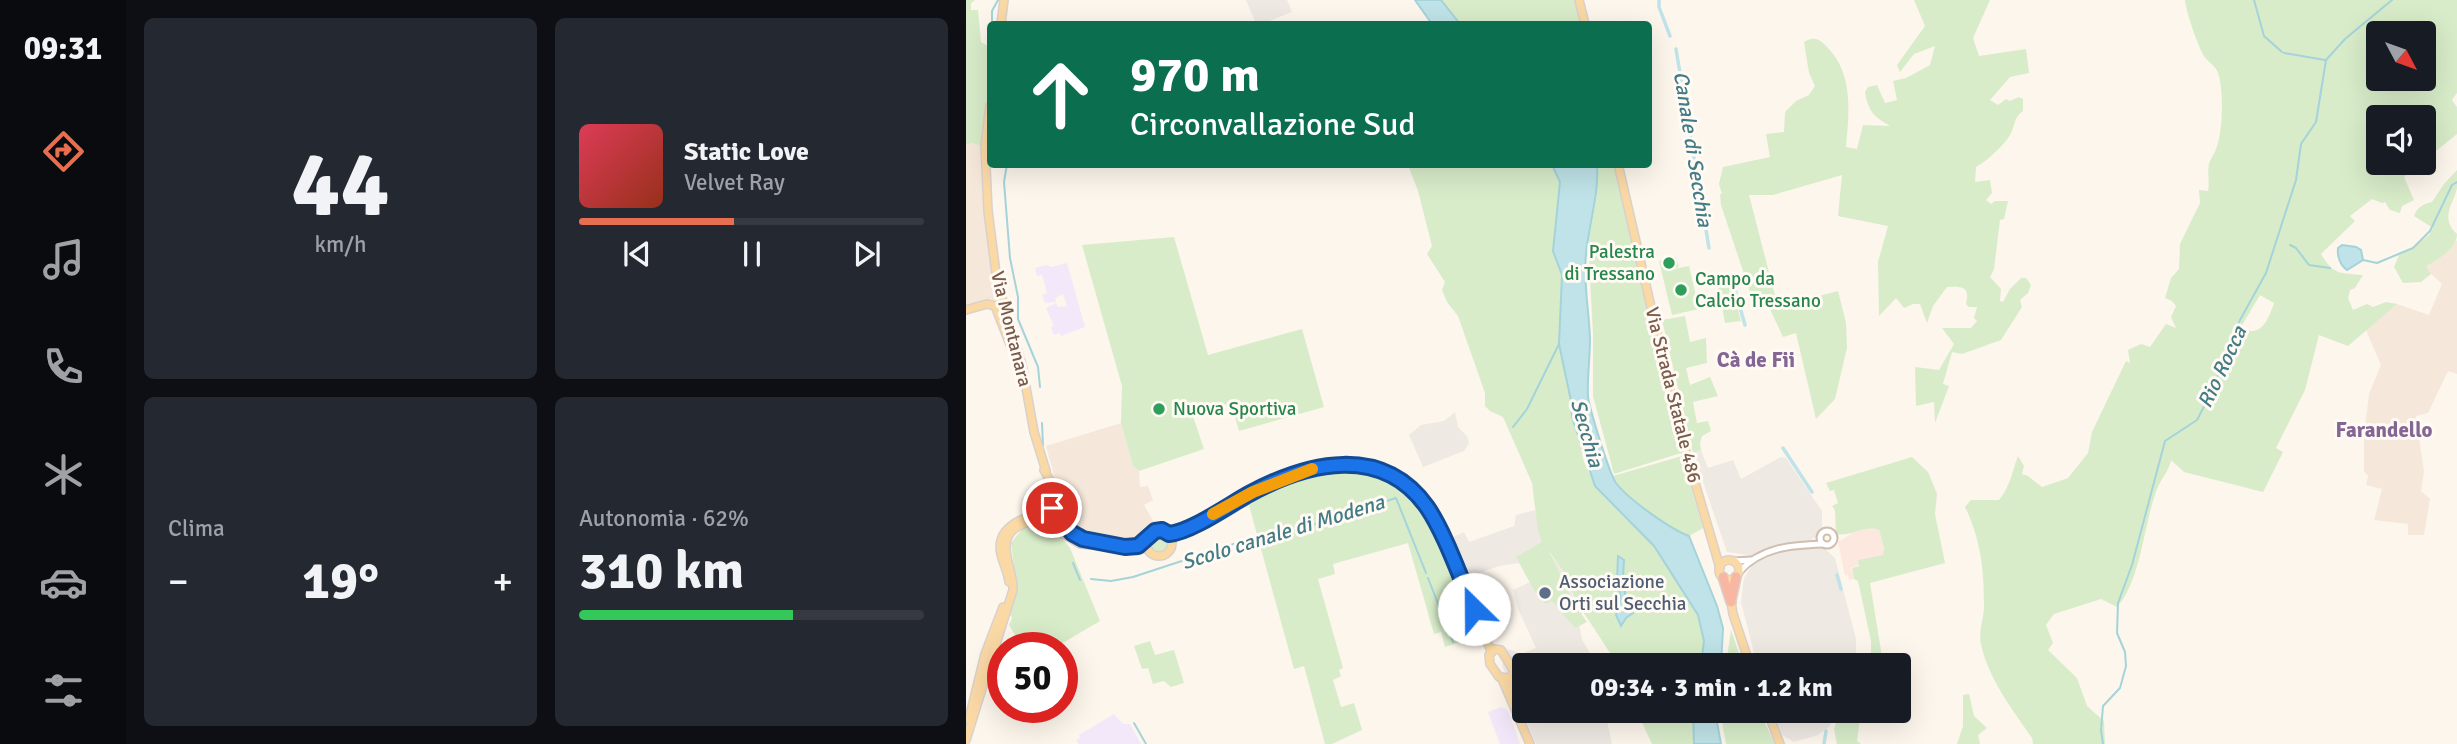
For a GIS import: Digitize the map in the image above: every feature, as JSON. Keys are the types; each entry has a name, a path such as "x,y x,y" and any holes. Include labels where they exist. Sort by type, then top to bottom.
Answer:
{"highway":[{"path":"1721,572 1731,602"},
{"path":"1731,602 1737,574"}],"main road":[{"path":"1001,21 1004,0"},
{"path":"1579,0 1584,21"},
{"name":"Via Montanara","path":"987,129 985,145 988,211 997,281 1022,367 1034,429 1053,488 1054,513 1043,517 1048,525"},
{"name":"Via Strada Statale 486","path":"1619,168 1679,428 1721,572"},
{"path":"966,310 987,304 995,306 1011,348 1017,351"},
{"path":"1054,513 1072,533 1083,539 1125,547 1138,546 1155,531 1162,530 1169,534 1183,531 1253,492 1318,467 1351,463 1382,471 1411,489 1431,513 1484,632 1495,650 1513,669 1506,679"},
{"path":"966,740 1013,590 1012,571 1006,552 1007,539 1020,525 1036,522 1058,525 1054,513"},
{"path":"966,730 985,654 1009,591 1008,574 1001,556 1002,539 1011,525 1054,513"},
{"path":"1048,525 1080,544 1148,549"},
{"path":"1146,540 1148,549 1154,555 1162,556 1169,552 1183,531"},
{"path":"1169,534 1172,544"},
{"path":"1713,542 1738,565 1737,574 1731,579 1721,572 1723,562 1731,560"},
{"path":"1731,602 1746,653"},
{"path":"1495,650 1489,662 1506,679 1532,744"},
{"path":"1772,723 1780,744"}],"street":[{"path":"1737,574 1751,560 1768,551 1831,543 1833,536 1826,532 1808,544"},
{"path":"1821,536 1823,544"},
{"path":"1731,560 1751,560"}],"shaded area":[{"path":"1246,0 1287,0 1292,12 1270,21 1255,21"},
{"path":"973,143 983,147 1001,300 966,309 966,145"},
{"path":"2457,240 2457,374 2448,371 2428,413 2416,416 2424,472 2421,491 2430,499 2424,535 2408,535 2408,524 2374,520 2382,489 2366,485 2368,476 2364,471 2364,436 2369,394 2381,365 2366,330 2397,304 2429,315 2442,284 2425,268 2450,250"},
{"path":"1067,263 1085,327 1061,336 1060,333 1054,335 1051,327 1054,326 1046,308 1056,303 1058,307 1067,306 1063,294 1055,298 1056,302 1045,303 1042,295 1047,293 1042,275 1037,276 1035,268"},
{"path":"1455,412 1458,427 1467,436 1469,443 1464,451 1423,467 1409,435 1421,425 1444,421"},
{"path":"1121,423 1133,466 1139,471 1140,487 1148,486 1153,500 1144,505 1155,524 1144,544 1136,546 1079,537 1067,523 1046,446"},
{"path":"1701,450 1708,468 1733,460 1741,479 1781,457 1786,458 1822,511 1822,527 1819,535 1812,539 1812,547 1824,548 1835,558 1856,639 1856,653 1754,653 1741,602 1744,578 1751,567 1747,555 1727,552 1693,453"},
{"path":"1535,510 1543,544 1563,571 1573,596 1584,612 1578,617 1582,640 1590,653 1524,653 1536,648 1518,609 1513,590 1530,582 1520,563 1499,566 1471,576 1453,537 1464,532 1469,542 1514,526 1516,515"},
{"path":"1870,527 1879,530 1883,555 1851,568 1854,579 1849,580 1848,575 1845,576 1838,542 1854,532"},
{"path":"1508,649 1518,653 1512,653 1512,688 1502,665"},
{"path":"1501,707 1508,710 1520,744 1500,744 1488,712"},
{"path":"1114,714 1123,724 1130,724 1141,744 1079,744 1076,740 1080,738 1079,735"},
{"path":"1527,723 1608,723 1612,744 1536,744"},
{"path":"1778,723 1831,723 1818,735 1794,742 1782,735"}],"green space":[{"path":"966,0 975,0 971,3 971,10 978,10 981,42 987,45 987,118 983,147 973,143 966,145"},
{"path":"1441,0 1575,0 1580,21 1458,21"},
{"path":"1914,0 1990,0 1973,38 1979,56 2026,49 2029,73 2010,77 1990,100 1998,105 2006,99 2010,101 2019,97 2023,99 2023,111 2004,143 1976,167 1975,182 1990,180 1992,193 1986,200 1991,204 1995,201 2008,201 2004,219 2000,220 1994,269 1990,277 2001,289 2000,301 2003,302 2010,289 2021,278 2026,278 2031,285 2028,293 2020,300 2022,307 2001,340 1962,354 1952,352 1943,384 1949,386 1935,423 1934,402 1916,406 1915,367 1939,370 1954,344 1942,328 1971,328 1977,321 1974,318 1977,307 1969,307 1966,304 1966,291 1961,287 1947,287 1933,306 1927,323 1920,304 1904,308 1896,298 1879,316 1878,262 1888,226 1838,216 1842,175 1773,195 1749,195 1778,307 1838,291 1846,323 1847,348 1835,399 1816,419 1796,333 1783,337 1770,309 1756,310 1721,205 1719,184 1723,167 1770,157 1766,134 1784,132 1785,112 1796,101 1809,95 1815,86 1809,73 1804,42 1808,40 1817,39 1822,42 1842,69 1848,94 1846,147 1857,149 1863,125 1890,126 1873,113 1865,92 1868,87 1877,85 1885,103 1897,100 1893,81 1906,78 1930,65 1935,46 1914,54 1900,72 1897,65 1925,26"},
{"path":"2185,0 2457,0 2457,93 2452,100 2457,107 2457,134 2436,151 2436,105 2366,105 2366,175 2406,175 2404,177 2414,200 2402,206 2400,213 2390,210 2385,202 2372,199 2350,216 2355,221 2321,254 2329,266 2338,272 2363,275 2355,288 2350,290 2348,298 2353,310 2367,304 2373,307 2386,302 2397,304 2348,346 2319,335 2305,390 2276,448 2283,452 2263,492 2184,472 2171,460 2157,489 2132,582 2117,607 2101,599 2054,614 2046,625 2053,643 2048,650 2077,678 2087,706 2104,721 2105,744 2033,744 2032,738 1995,681 1984,657 1980,639 1984,606 1982,568 1975,531 1965,507 1971,500 1999,500 2008,485 2018,456 2024,466 2022,474 2042,487 2068,478 2088,453 2092,432 2126,361 2130,363 2128,350 2141,344 2150,347 2166,324 2176,328 2171,317 2176,306 2165,298 2171,278 2179,269 2180,244 2200,203 2199,190 2208,191 2209,164 2218,142 2222,111 2218,73 2202,51","holes":["2260,295 2274,303 2266,321 2263,326 2253,331 2241,327"]},
{"path":"1409,168 1553,168 1560,182 1553,251 1562,275 1559,347 1584,462 1596,486 1654,546 1698,615 1704,640 1702,653 1610,653 1576,601 1563,571 1549,551 1575,605 1587,622 1575,628 1552,601 1545,604 1539,591 1535,592 1516,557 1542,542 1538,531 1532,483 1503,417 1485,406 1485,393 1458,316 1442,290 1445,282 1427,254 1432,246"},
{"path":"1597,168 1616,168 1681,453 1614,474 1593,396 1593,334 1589,259 1586,254 1597,195"},
{"path":"2457,170 2457,188 2448,216 2457,234 2454,245 2446,254 2426,267 2431,274 2421,282 2403,283 2394,267 2399,255 2413,248 2429,235 2433,228 2414,216 2415,213 2421,206 2432,202"},
{"path":"1174,237 1208,355 1302,329 1324,407 1239,431 1231,403 1193,416 1204,449 1139,471 1133,466 1121,423 1122,386 1082,245"},
{"name":"Campo da Calcio Tressano","path":"1676,257 1679,267 1669,270 1689,266 1699,309 1672,315 1659,261"},
{"path":"1729,277 1741,321 1725,323 1717,279"},
{"path":"1685,316 1690,342 1706,338 1707,363 1686,368 1690,385 1710,377 1718,396 1693,402 1697,423 1708,421 1711,431 1702,436 1701,450 1693,453 1662,320"},
{"path":"1682,456 1703,528 1689,536 1646,510 1625,492 1613,476"},
{"path":"1912,457 1928,472 1937,494 1935,514 1945,563 1870,583 1881,653 1871,653 1871,641 1858,581 1854,579 1852,568 1859,566 1858,560 1883,555 1879,530 1836,534 1835,510 1832,506 1838,503 1834,490 1830,491 1826,483"},
{"path":"1347,467 1381,475 1395,482 1419,503 1437,531 1448,566 1464,592 1482,635 1445,647 1441,632 1434,634 1408,543 1333,564 1335,574 1318,579 1343,668 1339,670 1341,676 1333,680 1341,707 1354,703 1362,730 1332,744 1325,744 1304,666 1294,669 1247,498 1309,473"},
{"path":"1040,526 1062,538 1070,548 1100,621 1078,634 1013,632 1009,625 1012,618 1009,613 1016,583 1011,543 1022,529"},
{"path":"1159,532 1167,535 1170,543 1167,551 1159,554 1151,551 1148,543 1151,535"},
{"path":"1731,630 1739,653 1728,653"},
{"path":"1150,641 1155,655 1174,650 1184,683 1171,687 1164,681 1153,684 1148,668 1142,669 1134,646"},
{"path":"1969,694 1974,716 1987,728 1978,735 1980,744 1957,744 1963,726 1963,695"},
{"path":"1642,723 1693,723 1693,744 1652,744"},
{"path":"1722,723 1765,723 1775,744 1726,744"},
{"path":"1836,723 1859,723 1857,741 1861,744 1837,744 1834,729"}],"water":[{"path":"1415,0 1441,0 1458,21 1430,21"},
{"name":"Secchia","path":"1553,168 1597,168 1597,188 1585,265 1590,339 1589,404 1616,483 1639,505 1689,536 1717,606 1723,628 1722,653 1702,653 1704,641 1698,615 1654,546 1595,486 1572,417 1559,344 1562,275 1553,251 1560,182"},
{"path":"2342,245 2361,250 2363,260 2347,270 2342,266 2339,257 2338,248"},
{"path":"1618,556 1624,560 1623,578 1627,607 1632,609 1633,613 1621,626 1616,615 1621,599 1617,582"},
{"path":"1693,723 1717,723 1721,744 1694,744"}],"waterway":[{"path":"992,21 992,11 998,0"},
{"name":"Canale di Secchia","path":"1659,0 1670,36"},
{"path":"2254,0 2264,36 2282,52"},
{"name":"Rio Rocca","path":"2103,744 2103,706 2120,688 2126,666 2125,652 2117,633 2118,603 2132,565 2165,441 2197,420 2240,320 2266,273 2296,180 2301,144 2316,122 2326,60 2345,39 2392,0"},
{"name":"Canale di Secchia","path":"1676,49 1709,248"},
{"path":"2284,53 2325,60"},
{"path":"1006,168 1004,182 1010,258 1018,297 1018,319 1038,367 1040,387"},
{"path":"2363,260 2377,263 2413,248 2430,231 2452,185 2457,182"},
{"path":"2290,245 2296,248 2309,265 2330,268"},
{"name":"Canale di Secchia","path":"1731,276 1745,325"},
{"name":"Scolo canale di Modena","path":"1513,427 1527,409 1559,344"},
{"path":"1042,423 1043,445"},
{"name":"Canale di Secchia","path":"1783,448 1812,492"},
{"name":"Scolo canale di Modena","path":"1091,579 1111,581 1133,577 1264,534 1272,538 1396,498 1426,573"},
{"path":"1073,563 1080,580"},
{"name":"Canale di Secchia","path":"1837,575 1841,589"},
{"name":"Scolo canale di Modena","path":"1428,578 1453,642"},
{"path":"1134,723 1146,744"},
{"name":"Canale di Secchia","path":"1824,744 1826,731"}],"slow traffic":[{"path":"1213,514 1253,492 1312,469"}],"place":[{"name":"Palestra di Tressano","path":"1669,263"},
{"name":"Campo da Calcio Tressano","path":"1681,290"},
{"name":"Nuova Sportiva","path":"1159,409"},
{"name":"Associazione Orti sul Secchia","path":"1545,593"}],"district":[{"name":"Cà de Fii","path":"1756,360"},
{"name":"Farandello","path":"2384,430"}],"route":[{"path":"1052,508 1060,511 1065,524 1077,537 1125,547 1138,546 1155,531 1175,534 1183,531 1253,492 1296,474 1332,464 1367,466 1405,484 1426,506 1474,609"}]}
